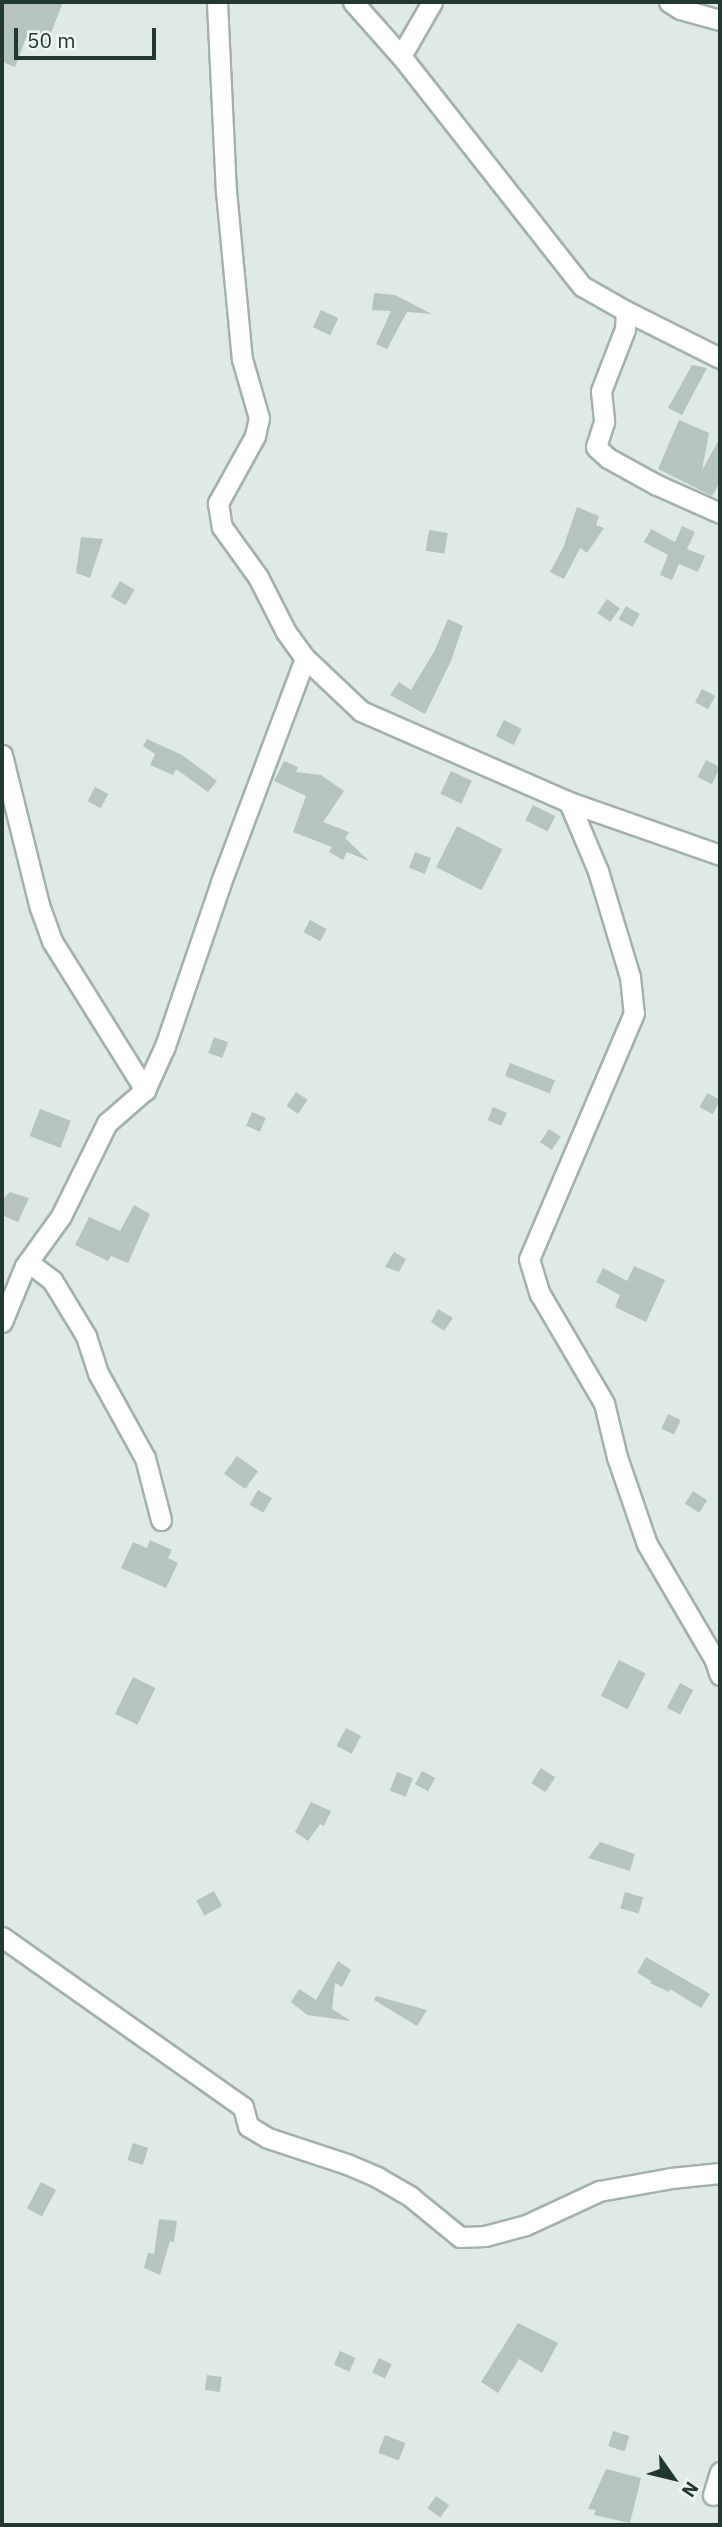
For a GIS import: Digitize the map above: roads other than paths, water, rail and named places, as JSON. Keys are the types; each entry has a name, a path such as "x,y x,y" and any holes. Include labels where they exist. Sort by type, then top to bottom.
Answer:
{"street":[{"path":"217,2 226,191 242,359 259,418 255,436 218,503 218,516 222,527 258,577 286,632 305,658 361,711 569,802 720,855"},
{"path":"353,2 401,56 582,286 720,358"},
{"path":"401,56 432,2"},
{"path":"669,2 680,9 720,19"},
{"path":"626,311 625,329 601,391 604,422 596,447 608,458 657,485 720,513"},
{"path":"2,1322 28,1262 61,1216 107,1123 145,1090 165,1046 221,882 305,658"},
{"path":"2,755 39,905 52,941 145,1090"},
{"path":"569,802 598,871 630,977 634,1013 530,1259 540,1294 604,1403 617,1457 647,1544 714,1658 720,1675"},
{"path":"28,1262 52,1280 86,1336 98,1373 145,1458 161,1520"},
{"path":"2,1937 243,2107 248,2126 268,2138 347,2164 377,2177 411,2197 460,2237 485,2236 526,2225 599,2191 671,2178 720,2173"},
{"path":"713,2495 720,2472"}]}
